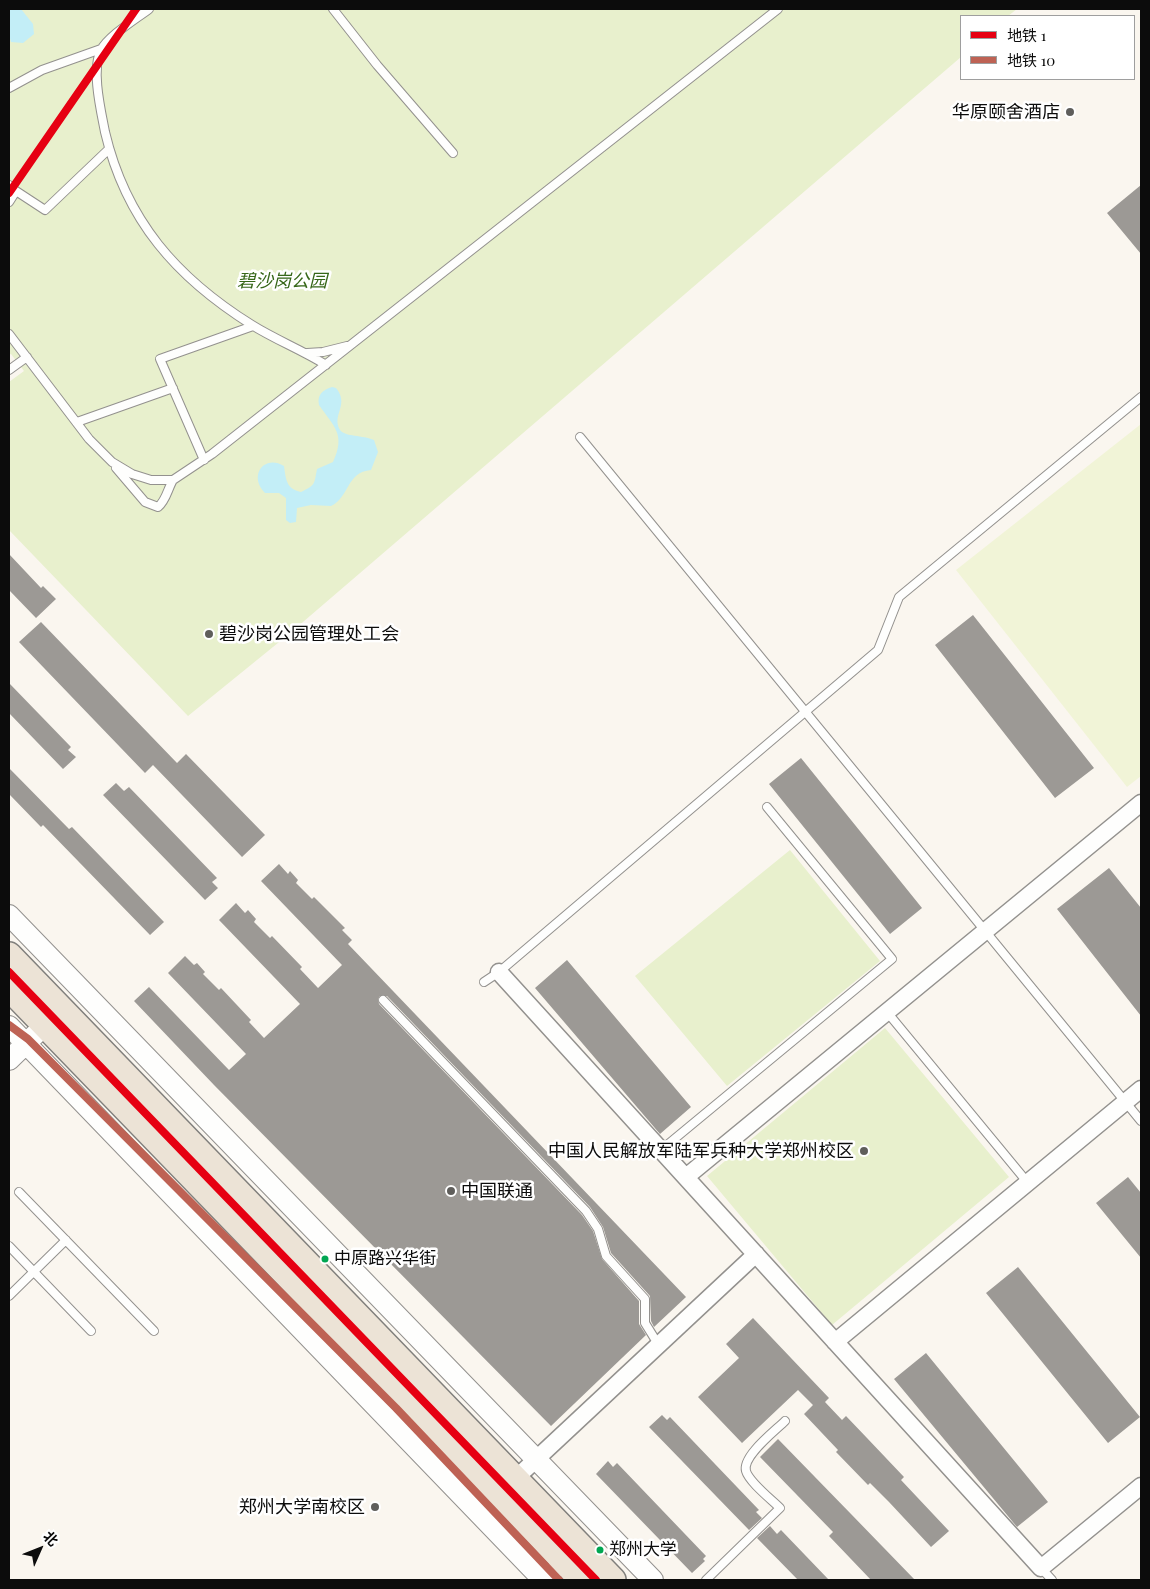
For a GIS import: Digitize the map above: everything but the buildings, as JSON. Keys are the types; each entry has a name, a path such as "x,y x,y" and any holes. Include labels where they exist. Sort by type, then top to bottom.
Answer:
{"main road":[{"path":"9,955 613,1580"},
{"path":"9,988 582,1580"}],"street":[{"path":"686,1177 1141,803"},
{"path":"9,915 653,1580"},
{"path":"499,972 1041,1568 1141,1486"},
{"path":"9,1060 45,1025"},
{"path":"9,1026 544,1580 564,1562"},
{"path":"835,1342 1141,1089"},
{"path":"515,1479 756,1254"}],"lane":[{"path":"149,9 110,39 101,50 97,63 100,108 109,150 126,194 170,260 213,298 254,326 326,365"},
{"path":"333,9 377,65 453,153"},
{"path":"9,334 77,422 145,502 158,507 163,502 166,491 173,480 204,460 778,9"},
{"path":"9,88 42,70 101,50"},
{"path":"9,185 44,210 109,150"},
{"path":"9,202 16,191"},
{"path":"204,460 160,359 254,326"},
{"path":"306,353 323,352 351,345"},
{"path":"9,370 27,357"},
{"path":"77,422 173,388"},
{"path":"484,982 499,972 878,650 899,597 1141,397"},
{"path":"580,437 1141,1121"},
{"path":"112,462 132,474 150,480 173,480"},
{"path":"661,1150 892,958 768,807"},
{"path":"383,1000 586,1211 598,1229 606,1256 645,1300 645,1323 658,1344"},
{"path":"887,1012 1028,1183"},
{"path":"19,1192 154,1331"},
{"path":"9,1296 66,1240"},
{"path":"9,1246 91,1331"},
{"path":"706,1580 780,1508 749,1477 746,1470 746,1462 785,1421"},
{"path":"1041,1568 1052,1580"}],"green space":[{"name":"碧沙岗公园","path":"9,9 1017,9 1009,15 960,15 960,58 289,634 188,716 9,530 9,382 24,371 11,354 9,355"},
{"path":"1141,424 1141,776 1127,787 956,570"},
{"path":"790,850 880,961 727,1086 635,976"},
{"path":"885,1028 1009,1177 832,1325 707,1176"}],"water":[{"path":"9,9 21,9 33,24 34,34 23,43 11,42 9,35"},
{"path":"332,387 336,388 340,394 341,405 338,425 340,430 346,434 374,440 378,452 371,470 357,475 337,502 331,506 311,505 297,508 296,522 290,523 286,520 286,498 279,493 265,493 260,486 258,474 265,465 277,463 284,466 286,479 290,486 296,491 301,492 314,483 317,469 333,462 337,452 338,437 333,425 319,405 321,393"}],"metro line":[{"name":"1","path":"9,193 136,9"},
{"name":"1","path":"9,972 596,1580"},
{"name":"10","path":"9,1025 28,1039 396,1408 559,1580"}],"place":[{"name":"华原颐舍酒店","path":"1070,112"},
{"name":"碧沙岗公园管理处工会","path":"209,634"},
{"name":"中国人民解放军陆军兵种大学郑州校区","path":"864,1151"},
{"name":"中国联通","path":"451,1191"},
{"name":"中原路兴华街","path":"325,1259"},
{"name":"郑州大学南校区","path":"375,1507"},
{"name":"郑州大学","path":"600,1550"}]}
